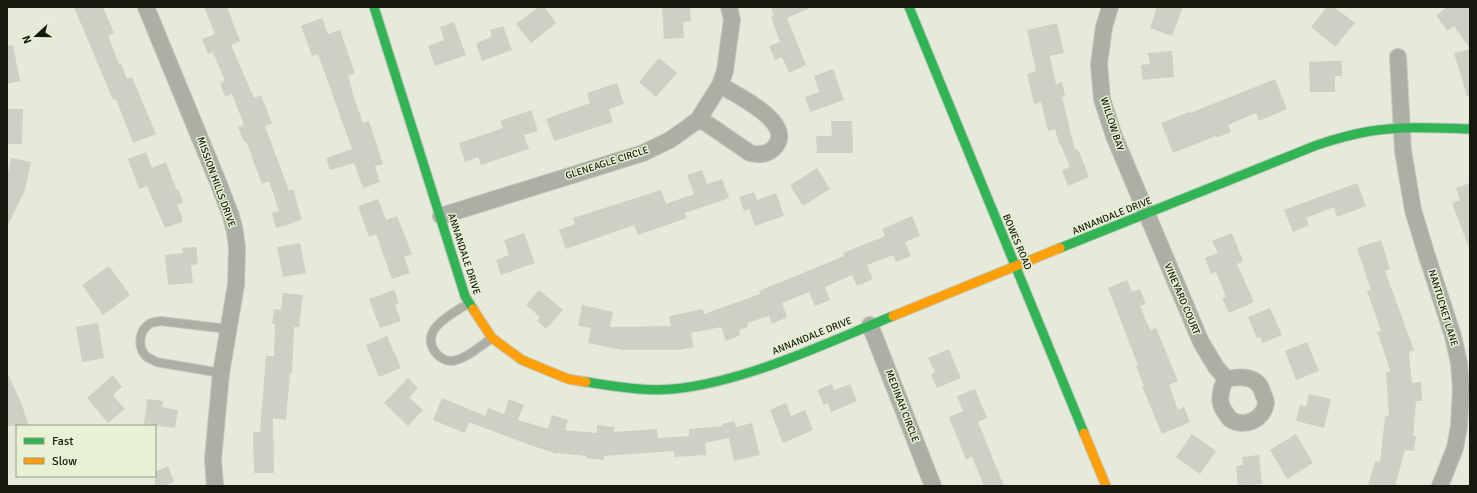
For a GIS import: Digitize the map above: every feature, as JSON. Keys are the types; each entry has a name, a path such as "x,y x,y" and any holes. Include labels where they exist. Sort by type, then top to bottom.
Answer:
{"street":[{"name":"MISSION HILLS DRIVE","path":"146,7 218,182 232,222 237,248 236,285 221,373 213,459 215,486"},
{"name":"ANNANDALE DRIVE","path":"374,7 440,216 469,303 478,319 492,338 522,360 568,379 624,388 673,389 719,381 749,372 870,325 1317,145 1372,131 1436,128 1470,129"},
{"name":"GLENEAGLE CIRCLE","path":"440,216 642,153 670,140 698,120 720,86 725,71 732,20 729,7"},
{"name":"BOWES ROAD","path":"909,7 1106,486"},
{"name":"WILLOW BAY","path":"1110,7 1104,27 1099,64 1102,98 1114,136 1147,214"},
{"name":"NANTUCKET LANE","path":"1398,57 1405,166 1413,210 1453,336 1459,363 1461,388 1459,426 1455,448 1440,486"},
{"path":"698,120 706,123 750,153 756,155 769,152 777,144 779,132 777,125 773,120 720,86"},
{"name":"VINEYARD COURT","path":"1147,214 1201,342 1216,367 1226,379"},
{"name":"MEDINAH CIRCLE","path":"870,325 933,486"}],"lane":[{"path":"469,303 437,325 434,329 430,341 437,356 444,360 451,361 459,358 492,338"},
{"path":"221,373 156,362 147,357 141,347 140,338 144,329 151,323 160,321 228,328"}],"building":[{"path":"74,7 103,7 114,33 108,36 119,64 121,63 127,79 132,77 156,134 133,143 116,99 113,100"},
{"path":"204,7 227,7 240,41 231,45 254,98 261,95 272,123 265,126 289,191 293,189 302,220 276,228 272,213 279,211 269,181 262,184 246,141 244,142 238,127 244,125 232,94 225,97 220,83 225,81 213,52 208,54 202,39 215,34"},
{"path":"539,7 544,7 556,23 531,43 516,24"},
{"path":"662,7 690,7 691,21 683,22 684,38 664,39"},
{"path":"771,7 812,7 787,18 806,65 789,73 782,57 775,60 769,46 780,42 771,17 774,16"},
{"path":"1157,7 1183,7 1172,36 1150,28"},
{"path":"1327,7 1334,7 1355,23 1335,47 1311,27"},
{"path":"1447,7 1470,7 1470,49 1454,26 1447,31 1436,15"},
{"path":"322,18 328,34 340,30 355,73 348,76 352,92 363,123 369,121 383,164 375,166 380,182 363,188 354,163 330,170 326,158 352,149 318,54 312,56 301,26"},
{"path":"454,22 466,55 435,66 428,46 444,40 440,27"},
{"path":"1057,23 1064,53 1050,56 1056,84 1062,82 1065,96 1062,97 1075,150 1078,149 1089,177 1068,186 1062,170 1070,167 1060,143 1059,144 1055,129 1048,131 1041,102 1034,104 1027,74 1036,71 1027,30"},
{"path":"503,26 512,50 482,61 476,43 492,37 490,30"},
{"path":"13,45 20,81 7,84 7,46"},
{"path":"1470,49 1470,96 1467,96 1454,53"},
{"path":"1172,51 1174,77 1143,80 1141,65 1150,64 1148,53"},
{"path":"659,58 677,73 656,97 639,82"},
{"path":"1342,61 1342,76 1335,76 1335,92 1310,92 1309,62"},
{"path":"833,69 844,100 810,112 805,97 819,92 814,76"},
{"path":"1275,79 1287,109 1259,121 1256,113 1228,125 1231,132 1216,138 1216,136 1173,153 1161,123"},
{"path":"617,83 624,104 609,109 613,122 554,141 546,119 590,103 587,93"},
{"path":"7,109 23,109 22,144 7,144"},
{"path":"531,110 538,131 524,135 529,149 481,165 478,157 465,162 459,143 503,128 500,121"},
{"path":"831,121 852,121 853,153 817,153 816,136 832,136"},
{"path":"146,152 152,168 166,162 176,189 178,189 183,202 177,205 182,216 182,222 165,228 147,186 139,189 128,159"},
{"path":"11,158 31,162 25,190 7,227 7,178"},
{"path":"817,168 830,189 803,206 790,185"},
{"path":"702,170 707,184 722,179 729,198 685,213 687,218 638,235 634,225 566,249 559,230 575,224 573,218 661,190 666,204 694,194 687,175"},
{"path":"1357,183 1366,206 1337,217 1334,207 1306,218 1309,225 1293,232 1284,210"},
{"path":"1470,183 1469,248 1452,203 1460,200 1456,188"},
{"path":"754,192 757,200 776,193 784,216 755,226 749,209 744,211 739,197"},
{"path":"378,199 386,220 397,216 412,254 404,257 410,273 392,279 376,234 369,237 358,206"},
{"path":"912,216 920,236 905,242 911,256 896,262 893,255 867,265 873,279 857,286 852,275 825,287 830,300 815,306 809,292 782,303 787,317 772,324 769,316 747,323 748,327 739,330 740,335 726,341 721,327 691,333 694,347 678,350 622,350 588,343 591,328 578,326 582,305 613,312 610,327 671,326 669,316 703,309 704,314 760,294 759,291 844,256 843,253 885,236 882,229"},
{"path":"524,233 535,263 501,275 496,260 509,255 504,240"},
{"path":"1232,233 1243,261 1237,264 1254,302 1229,313 1222,298 1226,297 1216,272 1211,274 1205,258 1218,253 1212,241"},
{"path":"1381,240 1390,269 1385,271 1414,350 1409,352 1412,383 1421,382 1422,401 1416,401 1413,436 1416,436 1414,451 1405,450 1395,486 1368,486 1375,461 1380,462 1385,416 1389,416 1386,372 1391,372 1377,332 1381,331 1367,291 1371,290 1357,248"},
{"path":"300,243 306,273 283,277 277,247"},
{"path":"196,247 198,264 191,265 193,283 168,285 165,255 183,253 182,248"},
{"path":"109,266 130,295 103,315 82,285"},
{"path":"1127,280 1132,292 1140,289 1146,304 1140,306 1150,330 1156,328 1178,381 1169,385 1178,410 1184,407 1190,422 1162,434 1142,386 1144,386 1136,366 1138,365 1108,288"},
{"path":"394,290 399,303 395,305 401,321 380,328 369,299"},
{"path":"539,290 563,310 546,329 537,321 540,317 526,305"},
{"path":"283,293 303,295 299,327 294,327 292,373 290,373 286,420 273,418 274,473 254,473 253,432 260,432 266,356 274,356 275,324 272,324 274,309 281,310"},
{"path":"1270,308 1282,335 1263,343 1260,337 1257,338 1248,317"},
{"path":"98,323 104,358 82,362 76,327"},
{"path":"387,336 401,368 379,377 366,345"},
{"path":"1307,342 1319,371 1296,380 1285,351"},
{"path":"949,349 961,378 937,388 931,374 935,372 928,358"},
{"path":"7,372 22,405 29,425 7,426"},
{"path":"113,375 122,387 113,395 125,409 108,423 87,398"},
{"path":"408,378 418,388 409,397 423,410 408,426 384,403"},
{"path":"832,384 834,390 850,384 857,401 831,412 828,403 824,405 817,390"},
{"path":"975,389 987,418 978,422 1004,486 984,486 972,457 966,460 949,417 963,411 957,396"},
{"path":"1309,394 1331,399 1324,428 1296,421 1300,405 1306,407"},
{"path":"442,398 485,416 488,408 504,414 509,399 524,405 518,420 548,429 552,415 568,420 565,430 597,433 597,425 614,427 614,432 657,429 658,438 689,436 689,429 722,426 722,424 734,421 736,427 752,423 760,455 734,461 729,438 705,443 706,455 674,457 674,451 604,456 604,460 586,458 586,456 557,454 469,422 465,433 433,420"},
{"path":"147,399 163,401 162,407 178,410 175,428 144,424"},
{"path":"786,403 791,416 805,410 813,430 783,443 770,410"},
{"path":"1192,434 1216,451 1200,474 1176,457"},
{"path":"1296,434 1313,463 1287,479 1270,450"},
{"path":"1259,455 1262,484 1238,486 1236,466 1243,465 1242,457"},
{"path":"168,466 174,482 164,486 155,486 156,472"}],"traffic: fast":[{"path":"374,7 465,296 473,309"},
{"path":"909,7 1084,433"},
{"path":"1060,248 1317,145 1337,139 1371,131 1396,128 1470,129"},
{"path":"586,382 651,390 701,385 757,370 785,360 893,316"}],"traffic: slow":[{"path":"893,316 1060,248"},
{"path":"473,309 492,338 522,360 568,379 586,382"},
{"path":"1084,433 1106,486"}]}
